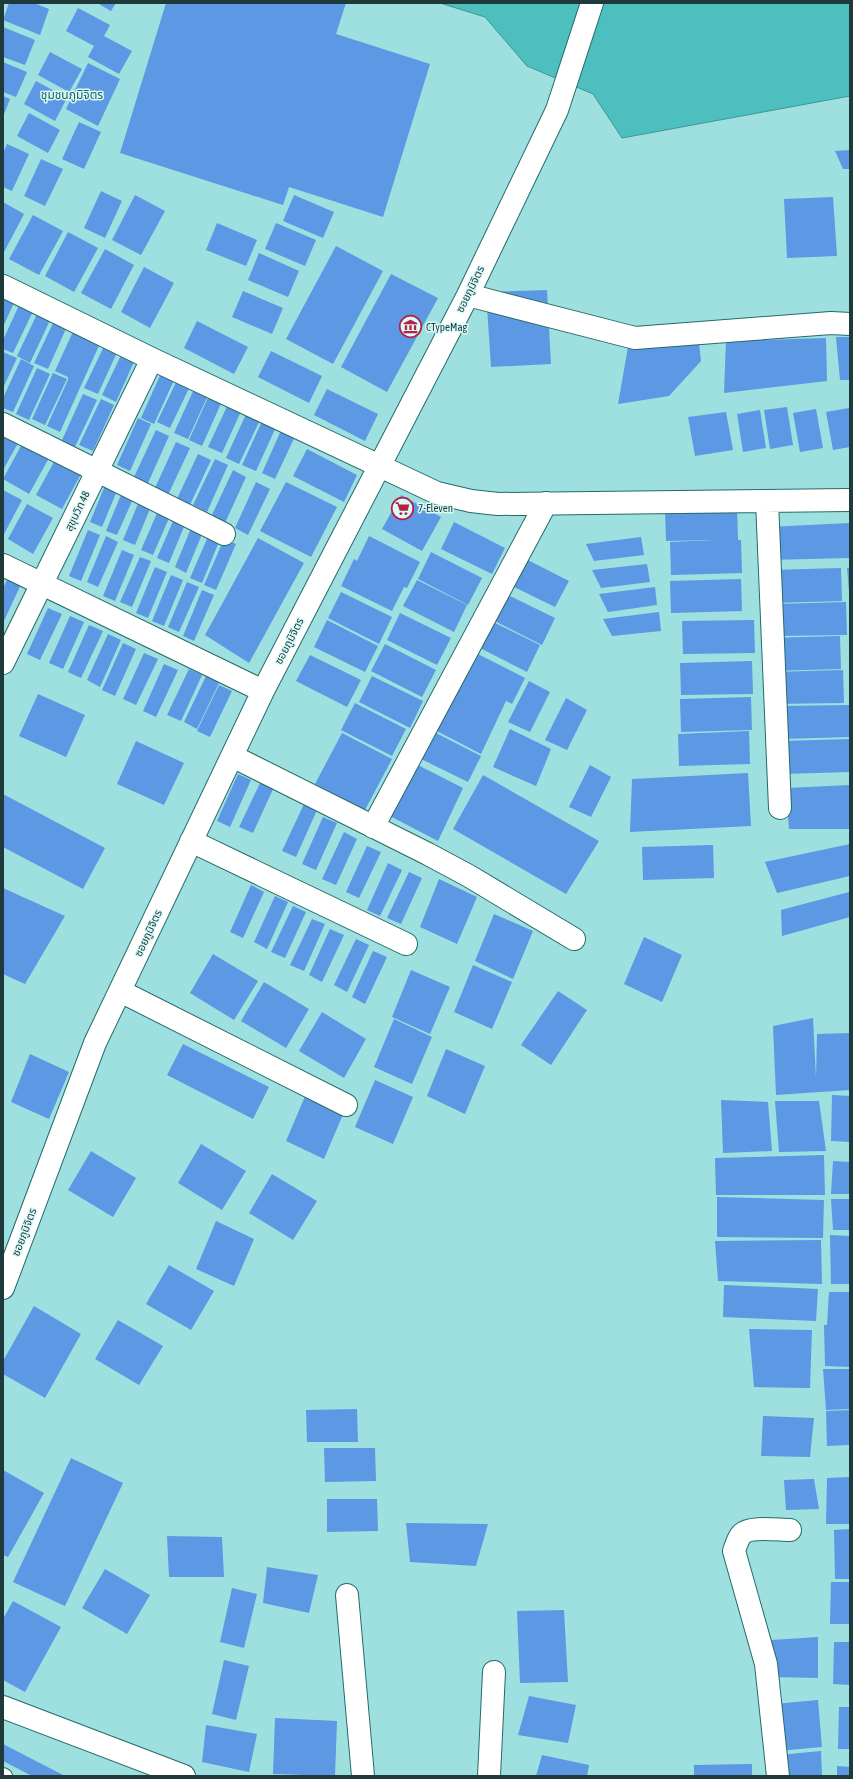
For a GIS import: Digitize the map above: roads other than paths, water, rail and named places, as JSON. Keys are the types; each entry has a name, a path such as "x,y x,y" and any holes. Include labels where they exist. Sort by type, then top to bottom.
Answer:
{"street":[{"name":"ซอยภูมิจิตร","path":"3,1288 96,1042 263,691 468,295 557,110 592,3"},
{"path":"3,286 378,467 437,493 471,501 498,504 850,500"},
{"path":"468,295 635,338 831,323 850,324"},
{"name":"สุขุมวิท 48","path":"3,663 152,359"},
{"path":"3,424 224,534"},
{"path":"767,501 780,808"},
{"path":"374,827 546,503"},
{"path":"3,565 263,691"},
{"path":"232,756 469,876 574,939"},
{"path":"191,841 406,944"},
{"path":"120,991 346,1104"},
{"path":"778,1776 766,1664 734,1551 740,1538 749,1530 790,1530"},
{"path":"347,1595 363,1776"},
{"path":"489,1776 494,1672"},
{"path":"3,1707 184,1776"}],"water":[{"path":"440,3 850,3 850,96 622,138 593,94 527,66 485,17"}],"place":[{"name":"CTypeMag","path":"410,327"},
{"name":"7-Eleven","path":"403,508"}],"district":[{"name":"ชุมชนภูมิจิตร","path":"72,95"}]}
